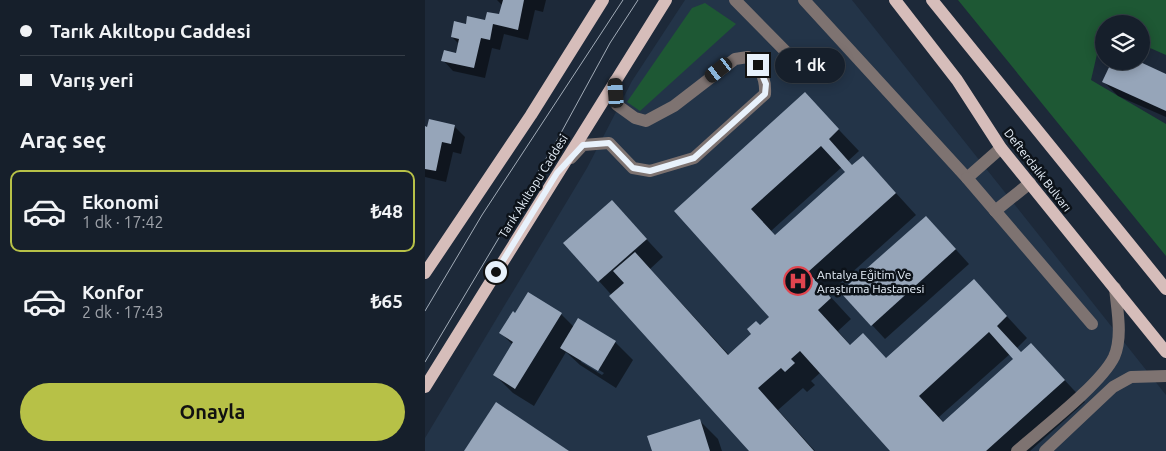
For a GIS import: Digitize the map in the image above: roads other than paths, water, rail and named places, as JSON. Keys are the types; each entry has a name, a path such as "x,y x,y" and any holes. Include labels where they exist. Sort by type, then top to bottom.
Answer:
{"main road":[{"path":"425,274 531,115 603,0"},
{"name":"Tarık Akıltopu Caddesi","path":"425,387 666,0"},
{"name":"Defterdalık Bulvarı","path":"895,0 957,80 1001,148 1166,352"},
{"name":"Defterdalık Bulvarı","path":"932,0 1166,289"}],"street":[{"path":"735,0 795,61"},
{"path":"804,0 967,178 1092,324"},
{"path":"557,173 583,145 609,143 633,168 650,171 694,158 765,94 766,84 758,65 748,57 735,58 674,106 647,121 635,118 617,105 615,81"},
{"path":"967,178 1001,148"},
{"path":"995,211 1030,183"},
{"path":"1017,451 1102,375 1115,356 1118,333 1115,288"},
{"path":"1045,451 1113,387 1131,377 1166,376"}],"tram line":[{"path":"425,311 482,215 623,0"},
{"path":"425,362 556,142 610,43 638,0"}],"place":[{"name":"Antalya Eğitim Ve Araştırma Hastanesi","path":"798,281"}]}
